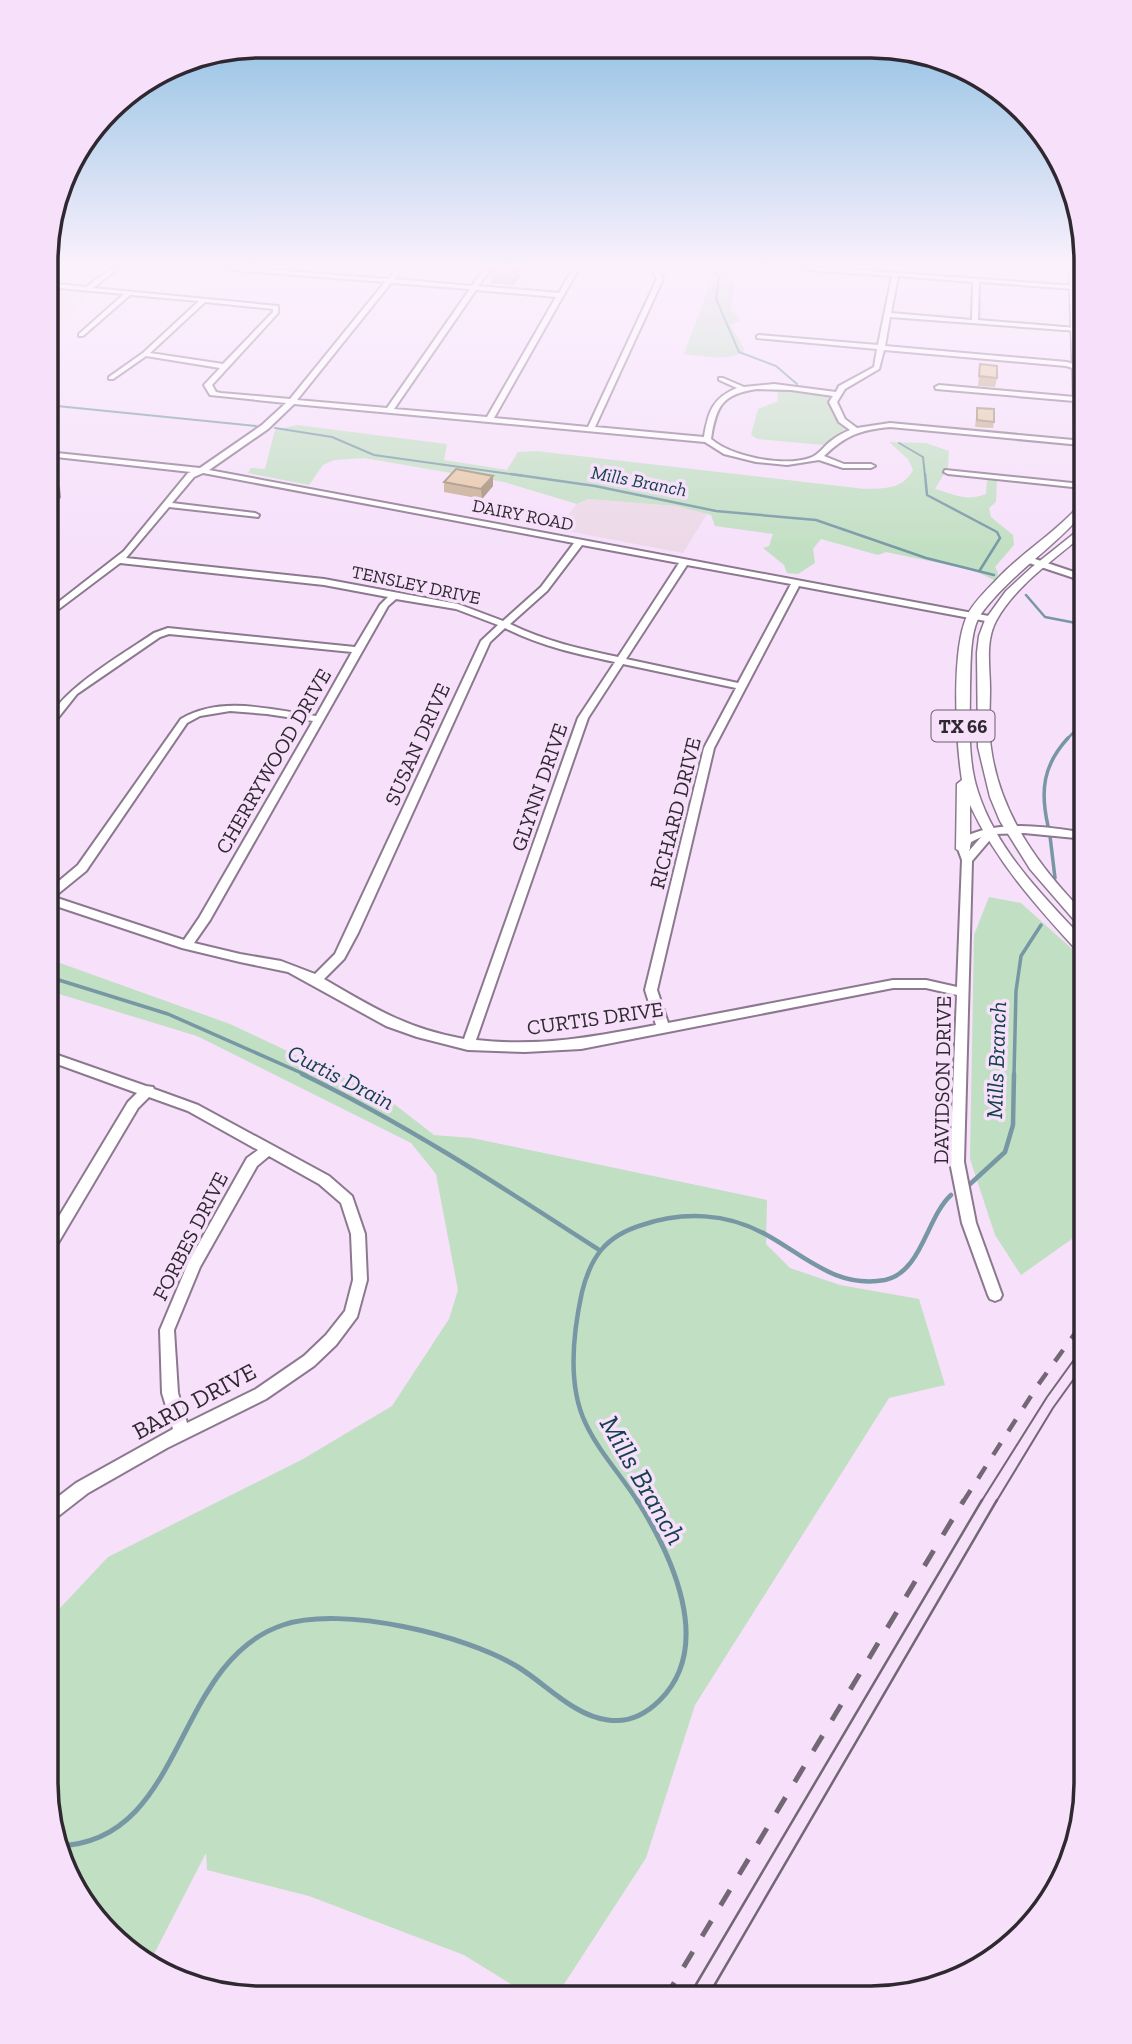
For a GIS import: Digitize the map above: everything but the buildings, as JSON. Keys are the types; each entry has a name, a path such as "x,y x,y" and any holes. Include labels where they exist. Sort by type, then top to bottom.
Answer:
{"main road":[{"name":"TX 66","path":"1074,517 989,594 973,616 965,652 964,753 971,792 990,834 1028,888 1074,938"},
{"path":"991,619 1008,598 1074,538"},
{"name":"TX 66","path":"991,619 985,642 984,746 988,772 1012,830 1055,893 1074,912"},
{"path":"964,753 965,855"}],"street":[{"path":"111,378 132,363"},
{"path":"208,363 226,366"},
{"path":"228,363 208,385 213,393 707,440 712,446 734,456 796,462 818,457 839,439 856,431 890,425 1074,435"},
{"path":"58,607 119,560 176,496 202,478 202,471 265,427 292,402 323,363"},
{"path":"389,411 422,363"},
{"path":"489,421 522,363"},
{"path":"590,430 621,363"},
{"path":"707,440 717,405 727,396 744,389 776,387 836,394 874,373 877,363"},
{"path":"1028,363 1074,368"},
{"path":"721,379 744,389"},
{"path":"939,387 1074,399"},
{"path":"836,394 835,410 856,431"},
{"name":"DAIRY ROAD","path":"58,455 202,471 991,619"},
{"path":"818,457 843,466 871,466"},
{"path":"948,472 1074,481"},
{"path":"168,505 255,514"},
{"name":"SUSAN DRIVE","path":"315,981 340,956 486,641 544,589 580,541"},
{"path":"1026,559 1074,575"},
{"name":"TENSLEY DRIVE","path":"119,560 324,582 474,611 534,639 619,661 739,686"},
{"name":"GLYNN DRIVE","path":"468,1045 583,718 685,561"},
{"name":"RICHARD DRIVE","path":"663,1028 651,990 709,748 739,686 796,582"},
{"name":"CHERRYWOOD DRIVE","path":"187,943 204,920 384,605 393,597"},
{"path":"58,712 74,692 157,635 168,631 358,650"},
{"path":"58,889 82,868 184,721 192,714 221,708 318,719"},
{"path":"965,855 990,834 1012,830 1074,835"},
{"name":"DAVIDSON DRIVE","path":"965,855 957,1162 970,1223 995,1295"},
{"name":"CURTIS DRIVE","path":"58,902 236,957 281,965 402,1027 436,1040 468,1045 541,1049 893,984 926,984 962,992"},
{"path":"58,1059 193,1108 268,1149"},
{"path":"58,1231 133,1105 148,1090"},
{"name":"BARD DRIVE","path":"58,1507 82,1489 182,1433 261,1394 309,1362 352,1313 360,1280 358,1234 347,1200 324,1180 268,1149"},
{"name":"FORBES DRIVE","path":"182,1433 170,1393 167,1331 194,1265 213,1230 252,1161 268,1149"}],"shaded area":[{"path":"588,499 676,506 707,514 683,553 557,529 577,504"}],"green space":[{"path":"777,388 829,395 835,415 847,428 824,445 757,439 751,435 758,409 778,401"},
{"path":"297,425 447,444 444,460 507,470 518,452 536,451 865,489 898,485 909,477 913,470 908,459 889,442 926,443 949,451 948,467 935,489 960,496 979,496 986,494 987,479 997,480 996,502 989,508 991,517 1013,535 1014,545 995,567 998,573 996,581 973,570 886,552 878,555 821,539 813,549 815,563 798,574 787,573 784,565 763,548 769,546 773,534 715,526 711,515 676,506 588,499 577,504 504,482 364,458 334,460 323,465 309,485 248,473 251,468 265,469 275,430"},
{"path":"989,897 1021,903 1074,951 1074,1237 1021,1275 995,1235 970,1159 974,935"},
{"path":"58,962 230,1024 385,1097 434,1135 472,1138 767,1200 766,1244 790,1268 840,1285 919,1299 945,1385 889,1398 695,1705 646,1858 563,1986 514,1986 464,1955 309,1896 207,1870 206,1853 153,1955 108,1917 79,1873 69,1848 58,1796 58,1610 108,1557 303,1459 392,1406 449,1319 458,1290 436,1174 411,1143 197,1036 58,994"}],"waterway":[{"path":"769,363 797,384"},
{"name":"Mills Branch","path":"58,406 256,426"},
{"name":"Mills Branch","path":"275,428 332,437 374,455 524,476"},
{"path":"899,443 923,457 925,476"},
{"name":"Mills Branch","path":"511,474 595,486 716,511 816,520 926,558 994,575"},
{"path":"925,474 927,495 997,532 1000,538 980,570"},
{"name":"Mills Branch","path":"1026,595 1045,617 1074,623"},
{"name":"Mills Branch","path":"1068,738 1074,732"},
{"name":"Mills Branch","path":"1048,826 1044,801 1046,779 1053,758 1068,738"},
{"name":"Mills Branch","path":"1050,836 1055,878"},
{"name":"Mills Branch","path":"1014,1075 1016,991 1021,956 1041,925"},
{"name":"Curtis Drain","path":"58,980 168,1014 306,1075"},
{"name":"Curtis Drain","path":"302,1074 416,1135 599,1250"},
{"name":"Mills Branch","path":"969,1185 1005,1152 1013,1125 1014,1074"},
{"name":"Mills Branch","path":"638,1502 590,1433 579,1407 576,1391 573,1358 576,1324 586,1279 602,1249 619,1235 657,1221 705,1216 750,1227 836,1275 851,1280 885,1280 897,1275 916,1256 935,1217 951,1195"},
{"name":"Mills Branch","path":"68,1844 99,1837 131,1816 156,1785 219,1675 246,1645 283,1625 308,1620 337,1619 370,1621 436,1634 495,1655 518,1667 572,1706 596,1717 623,1720 643,1713 660,1700 676,1678 684,1653 686,1627 674,1573 663,1546 637,1500"}],"tram line":[{"path":"981,1502 1047,1397 1074,1360"},
{"path":"996,1502 1074,1379"},
{"path":"695,1986 982,1500"},
{"path":"714,1986 997,1500"}],"railway":[{"path":"963,1502 1038,1385 1074,1335"},
{"path":"672,1986 964,1500"}]}
